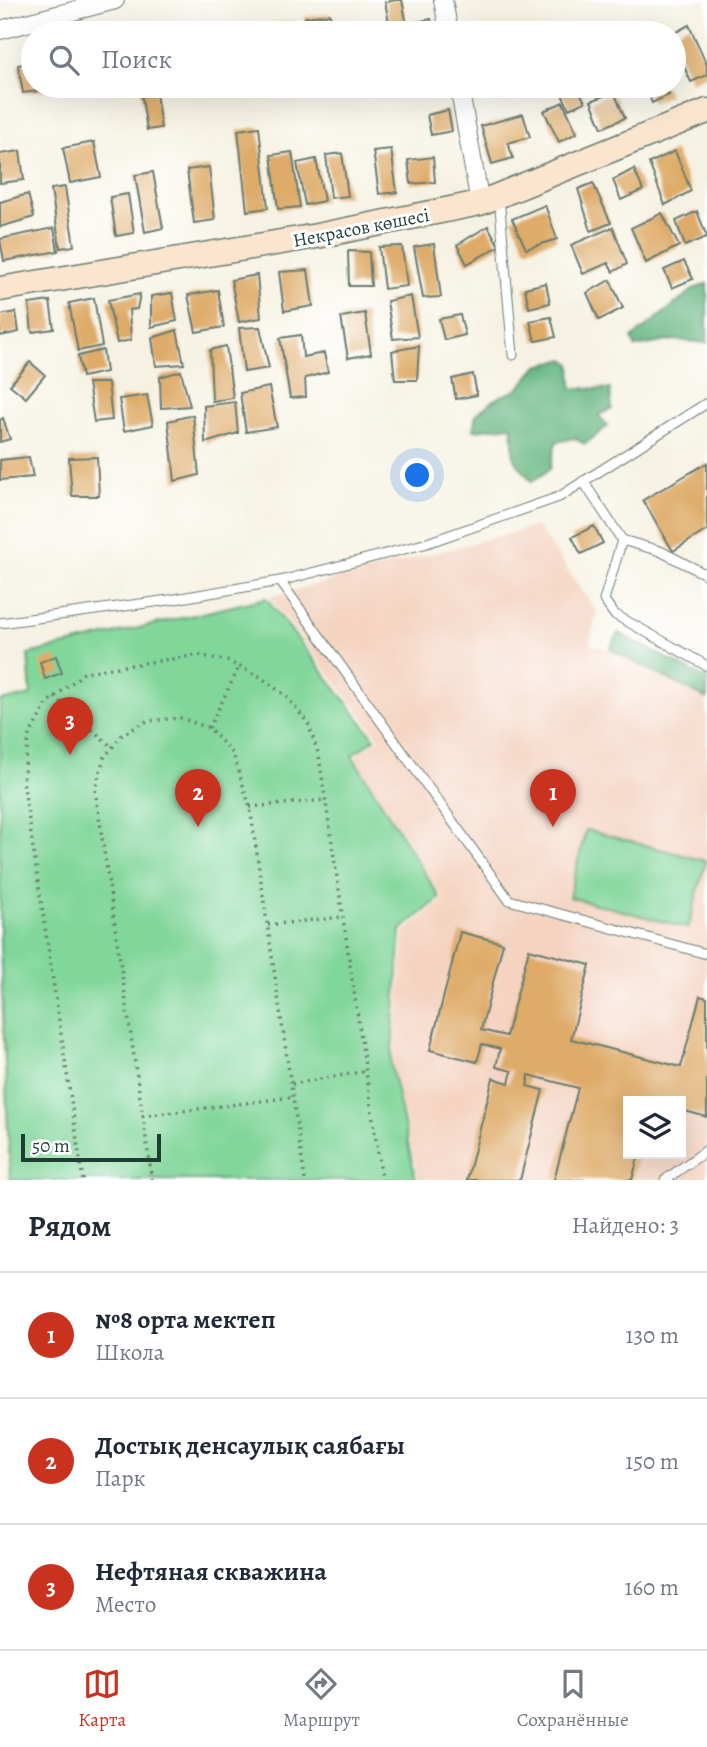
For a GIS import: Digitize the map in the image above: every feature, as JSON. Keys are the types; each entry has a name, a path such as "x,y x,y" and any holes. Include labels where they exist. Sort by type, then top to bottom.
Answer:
{"main road":[{"name":"Некрасов көшесі","path":"0,289 317,236 490,199 707,110"}],"street":[{"path":"34,21 115,0"},
{"path":"443,0 447,21"},
{"path":"0,30 21,25"},
{"path":"461,98 490,199"}],"lane":[{"path":"490,199 513,355"},
{"path":"0,623 169,600 280,581 424,544 559,497 707,403"},
{"path":"583,481 622,540 660,551 707,575"},
{"path":"622,540 604,600 614,614 707,666"},
{"path":"280,581 509,900 707,954"},
{"path":"665,1180 707,1150"}],"path":[{"path":"83,1180 23,781 29,736 47,703 85,672 198,655 259,676 286,696 307,723 319,756 382,1180"},
{"path":"209,728 239,667"},
{"path":"55,697 112,747"},
{"path":"152,1180 95,789 104,758 122,735 147,721 180,718 209,728 233,754 250,807 305,1180"},
{"path":"250,807 326,799"},
{"path":"268,925 343,917"},
{"path":"291,1084 366,1071"},
{"path":"142,1116 293,1097"}],"shaded area":[{"path":"537,526 597,612 589,644 610,649 707,699 707,1180 419,1180 393,1066 404,932 443,899 355,756 380,739 269,597"}],"green space":[{"path":"707,283 707,343 673,340 635,347 632,338 694,289"},
{"path":"565,359 571,364 572,388 610,389 612,409 598,415 608,426 585,444 574,438 556,442 550,469 532,482 514,459 512,426 473,430 476,414 497,398 517,390 538,366"},
{"path":"266,598 375,739 352,755 440,898 401,930 391,1064 416,1180 10,1180 0,944 0,701 31,695 28,654"},
{"path":"618,633 707,679 707,699 610,649"},
{"path":"586,830 706,861 688,928 569,897"}],"building":[{"path":"402,0 406,21 389,21 385,2"},
{"path":"330,14 331,21 306,21 305,17"},
{"path":"689,25 707,65 707,75 691,82 686,71 686,27"},
{"path":"142,98 157,98 161,128 147,130"},
{"path":"564,98 583,98 585,102 569,109"},
{"path":"617,98 625,118 602,128 591,101"},
{"path":"650,98 663,98 652,103"},
{"path":"563,102 577,133 559,142 544,111"},
{"path":"448,110 452,131 431,135 427,115"},
{"path":"523,114 530,137 508,143 513,158 492,164 481,126"},
{"path":"259,127 268,208 247,211 238,130"},
{"path":"94,142 101,177 70,183 63,148"},
{"path":"391,149 397,192 379,194 373,151"},
{"path":"20,151 24,180 0,183 0,154"},
{"path":"675,151 691,191 665,205 649,163"},
{"path":"292,152 300,207 278,209 271,155"},
{"path":"342,153 348,196 331,198 326,155"},
{"path":"433,157 435,182 411,184 408,160"},
{"path":"316,159 324,201 305,205 297,163"},
{"path":"209,167 215,220 194,223 187,170"},
{"path":"634,169 643,190 621,200 613,180"},
{"path":"153,172 163,228 145,232 135,175"},
{"path":"593,183 611,223 591,231 578,189"},
{"path":"65,187 74,246 60,248 51,189"},
{"path":"28,194 34,217 0,227 0,202"},
{"path":"128,194 134,233 116,236 110,197"},
{"path":"545,205 557,239 526,249 512,219"},
{"path":"697,211 707,237 685,246 676,221"},
{"path":"662,213 679,246 646,263 631,228"},
{"path":"488,226 499,246 467,264 457,245"},
{"path":"613,227 627,264 613,272 608,263 583,274 571,245"},
{"path":"54,228 58,251 4,261 0,239"},
{"path":"434,244 441,297 423,298 414,247"},
{"path":"402,246 407,286 384,289 379,247"},
{"path":"348,251 369,252 371,286 349,286"},
{"path":"684,261 693,279 672,288 664,270"},
{"path":"308,270 313,306 284,311 279,272"},
{"path":"257,275 261,318 239,322 231,280"},
{"path":"610,280 623,308 599,320 587,293"},
{"path":"546,283 550,303 529,308 525,288"},
{"path":"218,290 224,327 196,332 188,295"},
{"path":"172,293 177,321 151,327 151,296"},
{"path":"140,294 137,309 129,310 131,340 117,343 108,300"},
{"path":"411,296 418,337 393,339 387,301"},
{"path":"94,298 102,346 78,351 69,303"},
{"path":"50,301 54,329 32,332 29,304"},
{"path":"16,312 19,332 0,336 0,315"},
{"path":"365,313 371,354 348,358 341,317"},
{"path":"460,315 465,335 444,340 439,319"},
{"path":"551,317 556,337 535,341 530,321"},
{"path":"260,327 269,368 244,372 239,328"},
{"path":"177,330 184,364 156,366 152,338"},
{"path":"301,335 303,357 324,353 328,372 305,378 306,397 290,398 280,338"},
{"path":"226,346 233,398 212,401 210,350"},
{"path":"419,346 417,380 395,380 392,351"},
{"path":"103,350 106,372 82,377 78,356"},
{"path":"30,362 45,375 26,398 10,385"},
{"path":"181,371 190,406 161,408 160,377"},
{"path":"473,374 477,395 456,399 452,379"},
{"path":"88,383 108,383 112,420 94,422"},
{"path":"269,387 277,427 246,432 240,393"},
{"path":"147,395 153,425 124,431 119,399"},
{"path":"235,402 238,433 205,443 204,406"},
{"path":"193,415 199,475 175,481 168,421"},
{"path":"3,418 10,439 0,442 0,420"},
{"path":"29,457 33,477 0,480 0,460"},
{"path":"97,457 99,496 72,496 69,458"},
{"path":"707,463 707,530 673,551 643,500"},
{"path":"594,526 603,543 581,554 572,537"},
{"path":"56,656 62,673 45,679 40,662"},
{"path":"460,932 503,943 481,1030 506,1036 529,949 590,965 571,1039 681,1067 700,996 707,998 707,1117 686,1111 686,1096 623,1096 623,1159 638,1159 632,1180 554,1180 578,1088 529,1075 527,1086 543,1090 520,1180 467,1180 493,1078 509,1083 512,1071 496,1067 500,1049 482,1044 477,1062 430,1050"}],"place":[{"name":"Нефтяная скважина","path":"70,755"},
{"name":"Достық денсаулық саябағы","path":"198,827"},
{"name":"№8 орта мектеп","path":"553,827"}]}
